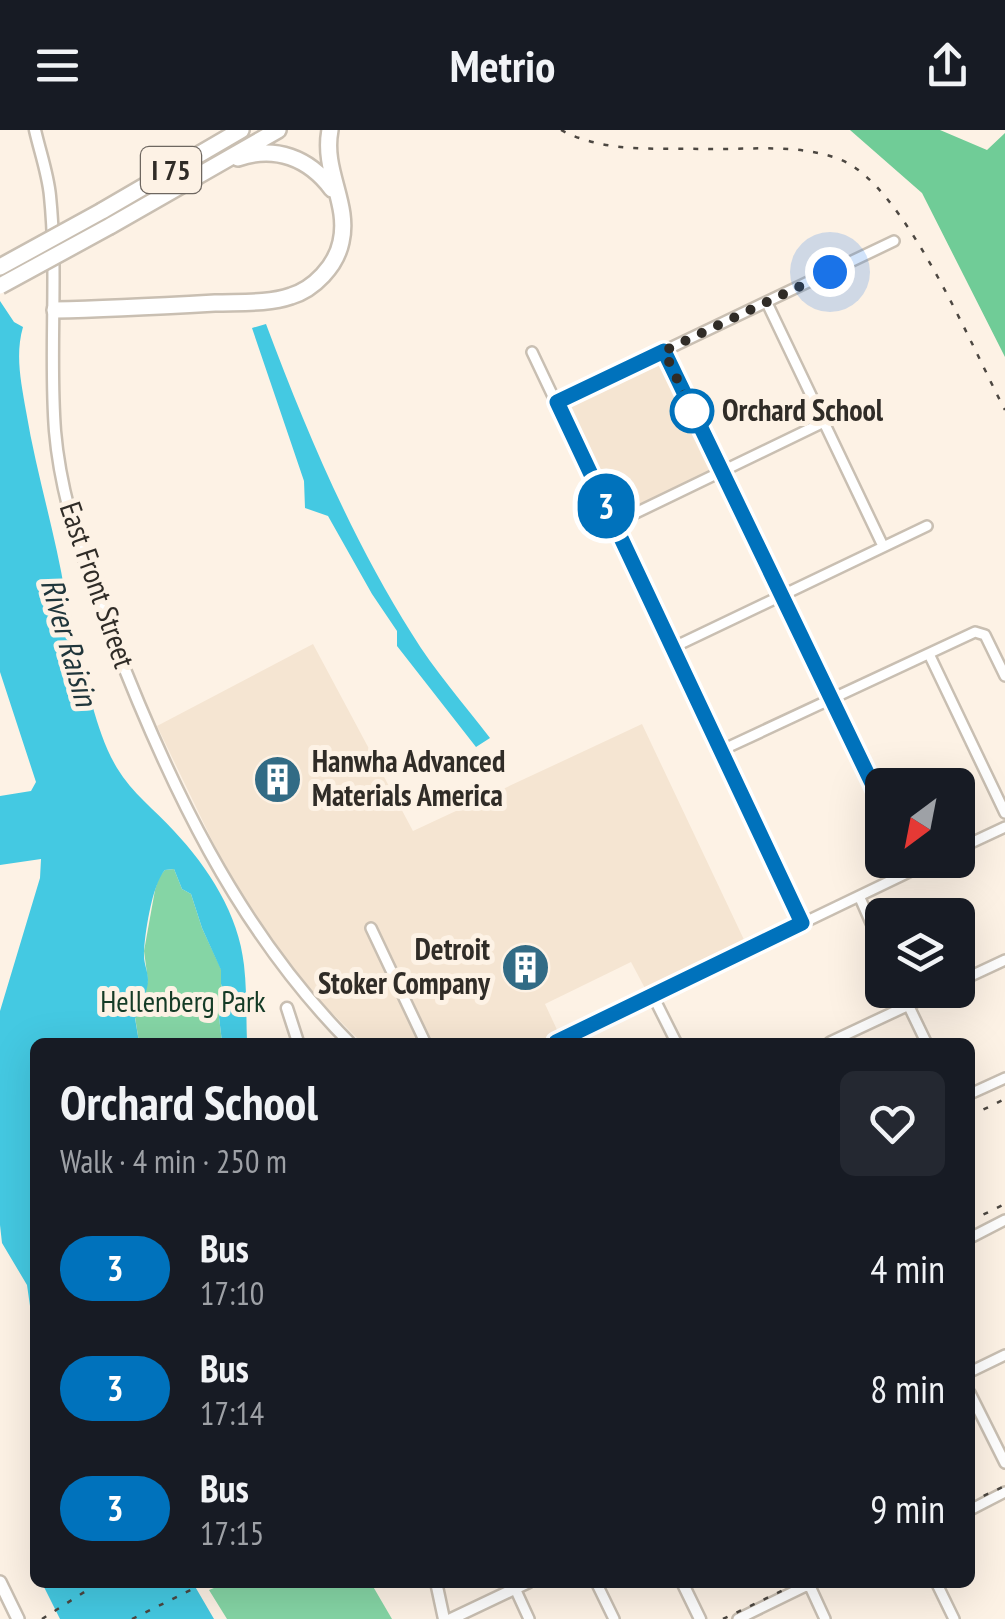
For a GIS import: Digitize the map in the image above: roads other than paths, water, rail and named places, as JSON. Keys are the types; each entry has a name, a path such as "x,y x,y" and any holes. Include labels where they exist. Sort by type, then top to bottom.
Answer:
{"highway":[{"path":"197,155 232,130"},
{"name":"I 75","path":"0,286 197,155 242,130"},
{"name":"I 75","path":"0,267 198,176 278,130"},
{"path":"55,310 270,300 291,296 320,278 340,247 342,212 328,163 330,130"},
{"path":"198,176 251,154 278,153 296,158 316,171 338,197"}],"main road":[{"path":"0,1582 18,1619"}],"street":[{"name":"East Front Street","path":"34,130 50,195 56,432 65,492 85,567 168,772 251,924 344,1038"},
{"path":"557,402 894,241"},
{"path":"767,302 883,546"},
{"path":"664,351 865,769"},
{"path":"532,352 802,923"},
{"path":"615,523 824,422"},
{"path":"674,647 927,526"},
{"path":"722,750 974,632 980,632 1005,676"},
{"path":"929,654 1005,814"},
{"path":"975,841 1005,828"},
{"path":"564,1038 860,898 891,878"},
{"path":"860,898 865,909"},
{"path":"371,928 423,1038"},
{"path":"975,974 1005,960"},
{"path":"653,996 674,1038"},
{"path":"287,1008 297,1038"},
{"path":"839,1038 904,1008"},
{"path":"909,1008 924,1038"},
{"path":"975,1092 1005,1078"},
{"path":"975,1235 1005,1220"},
{"path":"975,1370 1005,1355"},
{"path":"975,1403 1005,1463"},
{"path":"975,1507 1005,1492"},
{"path":"438,1588 448,1619 509,1588"},
{"path":"514,1588 529,1619"},
{"path":"599,1588 614,1619"},
{"path":"685,1588 700,1619"},
{"path":"738,1619 801,1588"},
{"path":"813,1588 825,1619"},
{"path":"939,1588 954,1619"}],"water":[{"name":"River Raisin","path":"0,301 14,322 23,327 19,348 21,379 61,570 66,627 103,739 123,777 187,845 220,893 241,946 246,994 247,1038 222,1038 219,1017 225,996 221,970 191,894 182,889 174,869 165,870 156,887 147,924 144,956 148,984 144,1011 135,1018 138,1038 30,1038 30,1306 27,1285 2,1243 0,1225 0,1011 40,878 41,859 0,865 0,796 31,791 36,782 0,672"},
{"path":"266,324 314,444 369,560 439,674 490,738 476,747 397,646 397,631 328,516 305,508 304,481 252,328"},
{"path":"44,1588 196,1588 214,1619 60,1619"}],"railway":[{"path":"561,130 595,143 630,148 806,151 839,159 863,174 888,200 934,270 1005,410"},
{"path":"975,1114 1005,1099"},
{"path":"975,1219 1005,1204"},
{"path":"975,1500 1005,1486"},
{"path":"42,1619 91,1588"},
{"path":"132,1619 195,1588"},
{"path":"723,1619 788,1588"}],"place":[{"name":"Orchard School","path":"692,411"},
{"name":"Hanwha Advanced Materials America","path":"277,779"},
{"name":"Detroit Stoker Company","path":"525,967"}],"park label":[{"name":"Hellenberg Park","path":"183,1002"}]}
